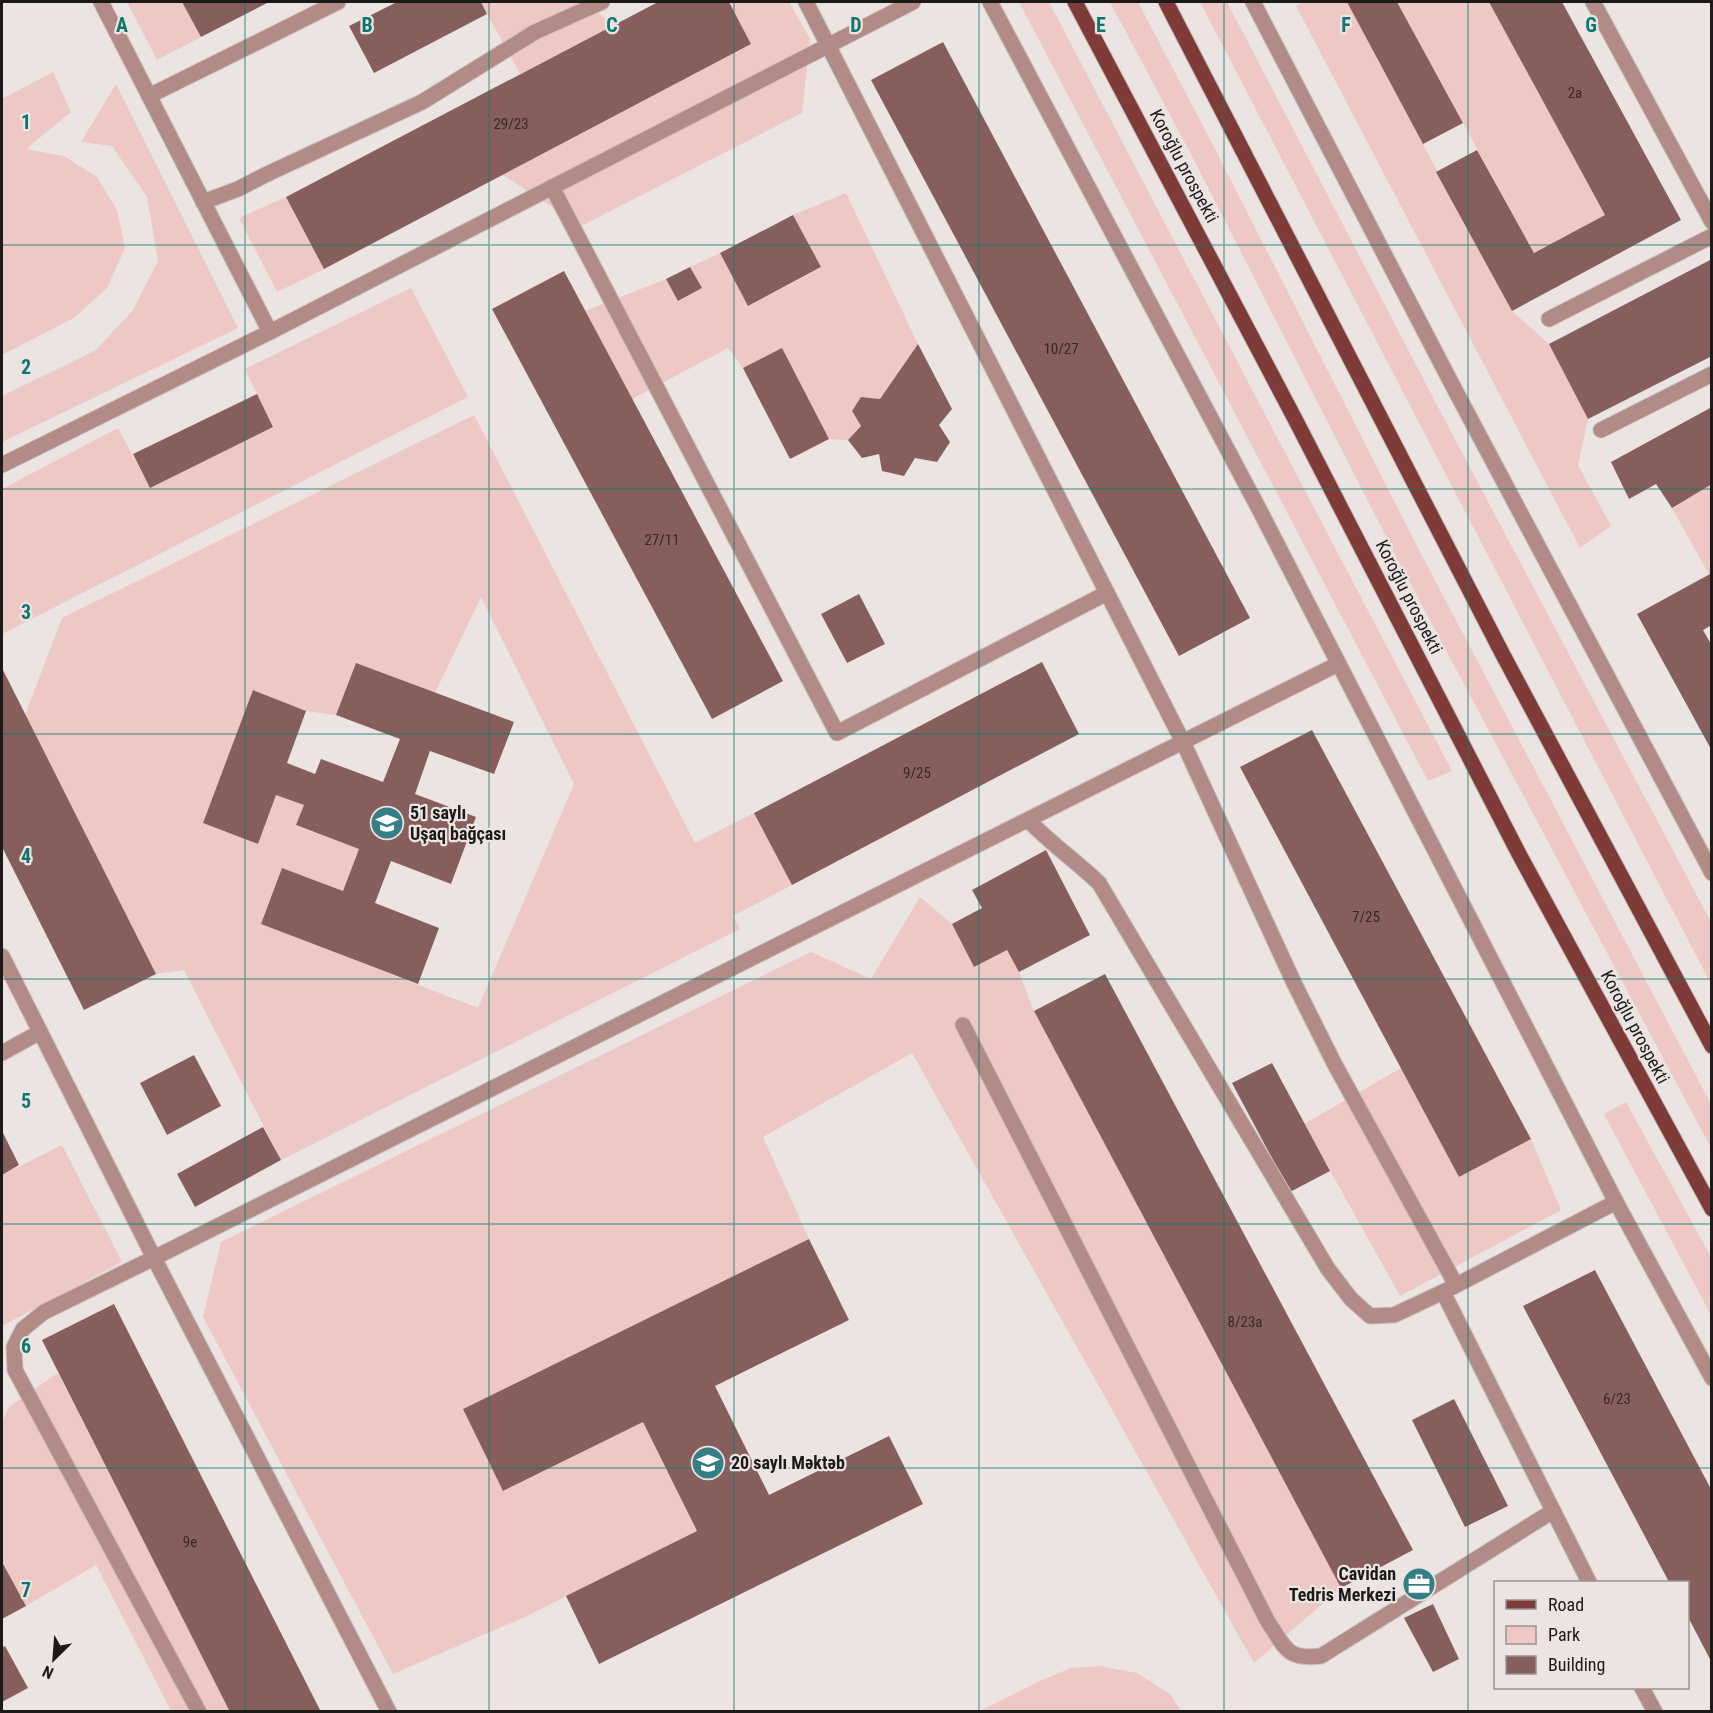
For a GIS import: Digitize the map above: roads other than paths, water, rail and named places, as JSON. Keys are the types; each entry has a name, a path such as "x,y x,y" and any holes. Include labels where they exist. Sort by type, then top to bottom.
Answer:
{"main road":[{"name":"Koroğlu prospekti","path":"1075,2 1295,419 1519,854 1712,1209"},
{"path":"1166,2 1502,653 1712,1046"}],"street":[{"path":"101,2 270,332"},
{"path":"149,96 338,2"},
{"path":"204,202 238,189 422,102 535,32 602,2"},
{"path":"806,2 1183,742 1294,983 1449,1289 1553,1511 1588,1581"},
{"path":"2,465 270,332 913,2"},
{"path":"990,2 1259,508 1616,1202 1712,1378"},
{"path":"1253,2 1466,411 1712,873"},
{"path":"1593,2 1712,222"},
{"path":"552,187 837,733 1107,593"},
{"path":"1549,319 1712,236"},
{"path":"1601,430 1712,374"},
{"path":"199,1712 15,1370 14,1347 23,1329 44,1312 1338,664"},
{"path":"1028,820 1046,839 1078,863 1099,883 1322,1259 1351,1299 1370,1316 1394,1315 1616,1202"},
{"path":"2,956 154,1258 389,1712"},
{"path":"963,1025 1268,1622 1289,1653 1304,1658 1321,1656 1553,1511"},
{"path":"2,1053 40,1032"},
{"path":"1642,1689 1654,1712"}],"place":[{"name":"51 saylı Uşaq bağçası","path":"387,823"},
{"name":"20 saylı Məktəb","path":"708,1463"},
{"name":"Cavidan Tedris Merkezi","path":"1419,1584"}]}
